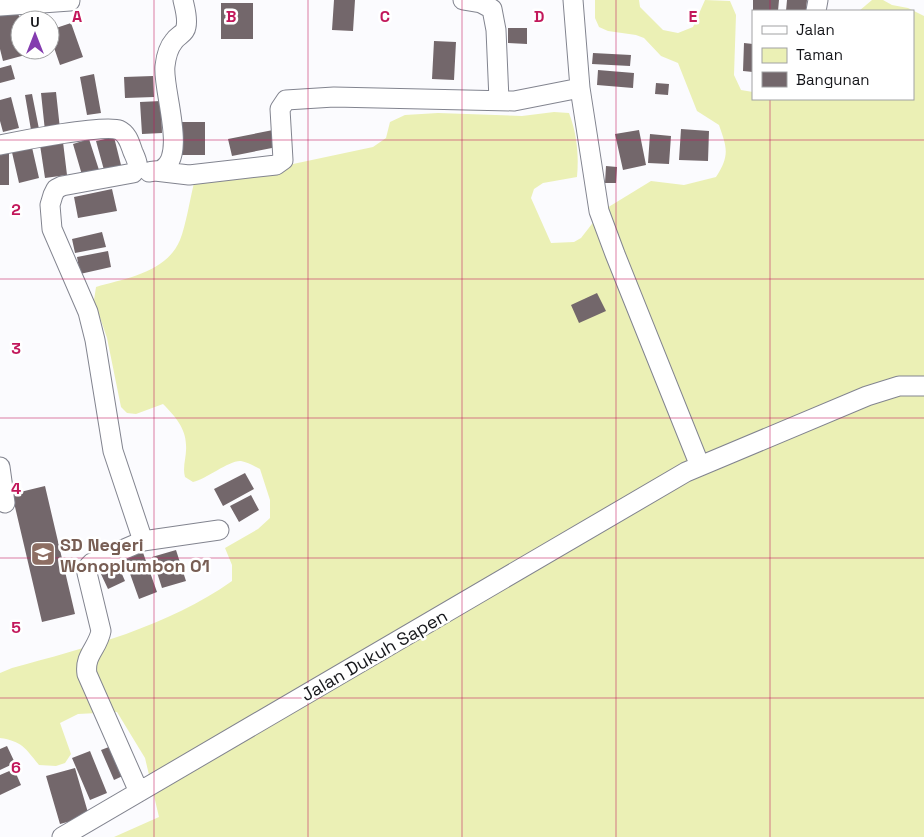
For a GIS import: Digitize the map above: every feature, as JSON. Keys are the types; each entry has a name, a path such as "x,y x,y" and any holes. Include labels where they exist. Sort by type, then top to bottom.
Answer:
{"street":[{"path":"136,170 148,172 161,170 168,162 173,150 165,70 167,52 174,40 184,32 186,27 187,16 182,0"},
{"path":"463,0 482,3 492,9 496,30 500,100"},
{"path":"573,0 580,88 600,211 693,469"},
{"path":"0,6 70,1"},
{"path":"155,171 189,175 276,165 283,160 280,109 286,100 334,97 514,101 580,88"},
{"path":"0,145 110,128 119,130 126,135 138,163 136,170 132,173 62,186 56,189 50,205 52,229 88,312 95,340 113,451 143,542"},
{"name":"Jalan Dukuh Sapen","path":"62,837 693,469 867,396 899,386 924,386"},
{"path":"0,467 5,503"},
{"path":"139,792 88,674 86,665 100,639 101,631 87,573 89,566 92,563 143,542 219,530"}],"green space":[{"path":"595,0 639,0 640,7 663,30 678,33 693,27 705,0 730,1 736,15 734,75 741,90 752,92 752,100 914,100 914,11 924,16 924,837 114,837 159,817 145,758 117,712 78,714 60,723 71,754 65,763 56,766 39,765 27,750 19,744 0,738 0,673 98,644 154,623 207,597 232,581 232,565 225,548 258,529 270,518 270,500 260,469 241,461 230,463 193,482 185,477 184,473 186,449 184,433 179,422 167,408 163,404 136,414 127,413 121,407 107,338 94,300 96,287 132,277 155,267 174,251 182,234 194,183 278,172 293,164 373,147 386,138 390,122 405,115 438,113 522,116 554,112 569,113 577,145 577,177 543,183 534,189 531,198 551,243 574,242 581,238 602,211 651,181 684,185 716,177 724,163 726,151 722,133 719,125 697,111 678,63 661,56 644,38 608,31 599,27 595,18"},
{"path":"872,0 883,0 892,5 912,10 860,10"}],"building":[{"path":"334,0 355,0 353,31 332,30"},
{"path":"753,0 779,0 778,10 753,10"},
{"path":"787,0 807,0 806,10 786,10"},
{"path":"221,3 253,3 253,39 221,39"},
{"path":"17,8 17,10 10,10 10,59 3,61 0,49 0,12"},
{"path":"71,23 83,57 60,65 58,60 60,60 60,27"},
{"path":"508,28 527,28 527,44 508,43"},
{"path":"434,41 456,42 454,80 432,79"},
{"path":"744,43 752,44 752,72 743,71"},
{"path":"593,53 631,55 630,66 592,64"},
{"path":"11,65 15,79 0,83 0,68"},
{"path":"598,70 634,73 633,88 597,85"},
{"path":"94,74 101,113 87,115 80,77"},
{"path":"153,76 154,97 125,98 124,77"},
{"path":"656,83 669,84 668,95 655,94"},
{"path":"56,92 60,129 45,131 41,93"},
{"path":"32,94 39,129 31,130 25,95"},
{"path":"11,97 19,128 3,132 0,121 0,100"},
{"path":"161,101 162,133 142,134 140,102"},
{"path":"181,122 205,122 205,155 182,155"},
{"path":"681,129 709,131 708,161 679,160"},
{"path":"273,130 277,147 232,156 228,139"},
{"path":"639,130 646,165 623,170 615,134"},
{"path":"650,134 671,136 669,164 648,163"},
{"path":"114,137 121,165 104,170 96,141"},
{"path":"89,139 99,170 82,175 73,144"},
{"path":"63,142 67,175 45,178 40,145"},
{"path":"31,143 39,178 19,183 11,148"},
{"path":"0,154 9,154 9,185 0,185"},
{"path":"606,166 617,167 616,183 605,183"},
{"path":"112,189 117,211 78,218 74,197"},
{"path":"102,232 106,247 75,253 72,239"},
{"path":"108,251 111,267 80,274 77,257"},
{"path":"597,293 606,311 579,323 571,305"},
{"path":"245,473 254,489 223,506 214,489"},
{"name":"SD Negeri Wonoplumbon 01","path":"45,486 75,614 42,622 12,494"},
{"path":"251,495 259,510 239,522 230,506"},
{"path":"141,547 157,592 139,599 123,554"},
{"path":"176,550 186,581 162,588 152,557"},
{"path":"118,565 125,581 108,589 100,572"},
{"path":"114,745 127,774 114,780 101,750"},
{"path":"7,746 15,763 0,770 0,749"},
{"path":"90,751 107,793 90,800 72,758"},
{"path":"75,768 89,816 60,824 46,776"},
{"path":"14,769 21,785 0,795 0,775"}],"place":[{"name":"SD Negeri Wonoplumbon 01","path":"43,554"}]}
